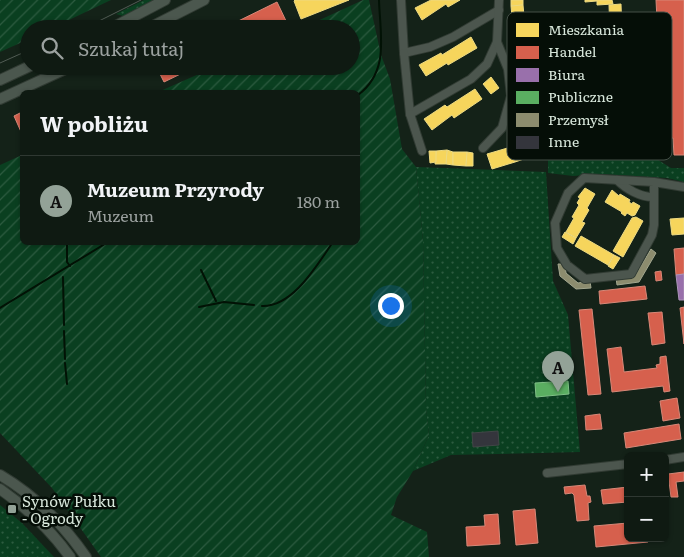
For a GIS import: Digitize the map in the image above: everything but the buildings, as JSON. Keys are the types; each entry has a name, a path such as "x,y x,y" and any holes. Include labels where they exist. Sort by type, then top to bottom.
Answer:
{"main road":[{"path":"127,20 165,0"},
{"path":"164,20 204,0"},
{"path":"0,80 20,71"},
{"path":"0,99 52,75"},
{"path":"0,475 33,499 54,518 72,537 86,557"},
{"path":"0,489 40,521 60,542 70,557"}],"street":[{"path":"401,0 410,114 422,152"},
{"path":"410,114 471,79 487,64 497,42 499,0"},
{"path":"404,53 430,47 453,37 498,10"},
{"path":"497,42 507,67"},
{"path":"483,148 502,128 507,110"},
{"path":"654,182 654,225 652,235 631,274 585,279 567,265 557,248 555,223 568,193 584,178 654,182 684,187"},
{"path":"617,180 645,197 653,197"},
{"path":"669,459 684,457"},
{"path":"547,473 624,464"}],"green space":[{"path":"0,0 111,0 69,20 20,20 20,43 0,52"},
{"path":"144,0 154,0 123,16 116,14"},
{"path":"363,0 369,0 381,55 390,79 402,149 416,167 423,241 426,408 429,435 413,471 397,497 391,515 427,532 429,557 101,557 52,488 0,433 0,165 20,156 20,245 360,245 360,90 163,90 197,75 360,75 360,20 320,20"},
{"path":"548,160 658,160 671,168 684,168 684,182 667,178 600,174 573,176 548,173"},
{"path":"416,167 546,172 553,281 568,315 580,452 451,455 413,471 429,435 426,409 423,241"},
{"path":"0,505 22,523 54,557 0,557"}],"waterway":[{"path":"360,93 375,75 379,64 381,52 379,0"},
{"path":"67,245 67,262 70,266"},
{"path":"0,308 103,245"},
{"path":"262,306 284,300 294,292 312,273 331,245"},
{"path":"201,270 216,301"},
{"path":"63,277 64,325"},
{"path":"199,307 224,302 254,305"},
{"path":"64,331 65,359"},
{"path":"65,363 67,384"}],"tram line":[{"path":"101,20 141,0"},
{"path":"0,63 20,54"}],"place":[{"name":"Muzeum Przyrody","path":"558,392"},
{"name":"Synów Pułku - Ogrody","path":"12,509"}]}
